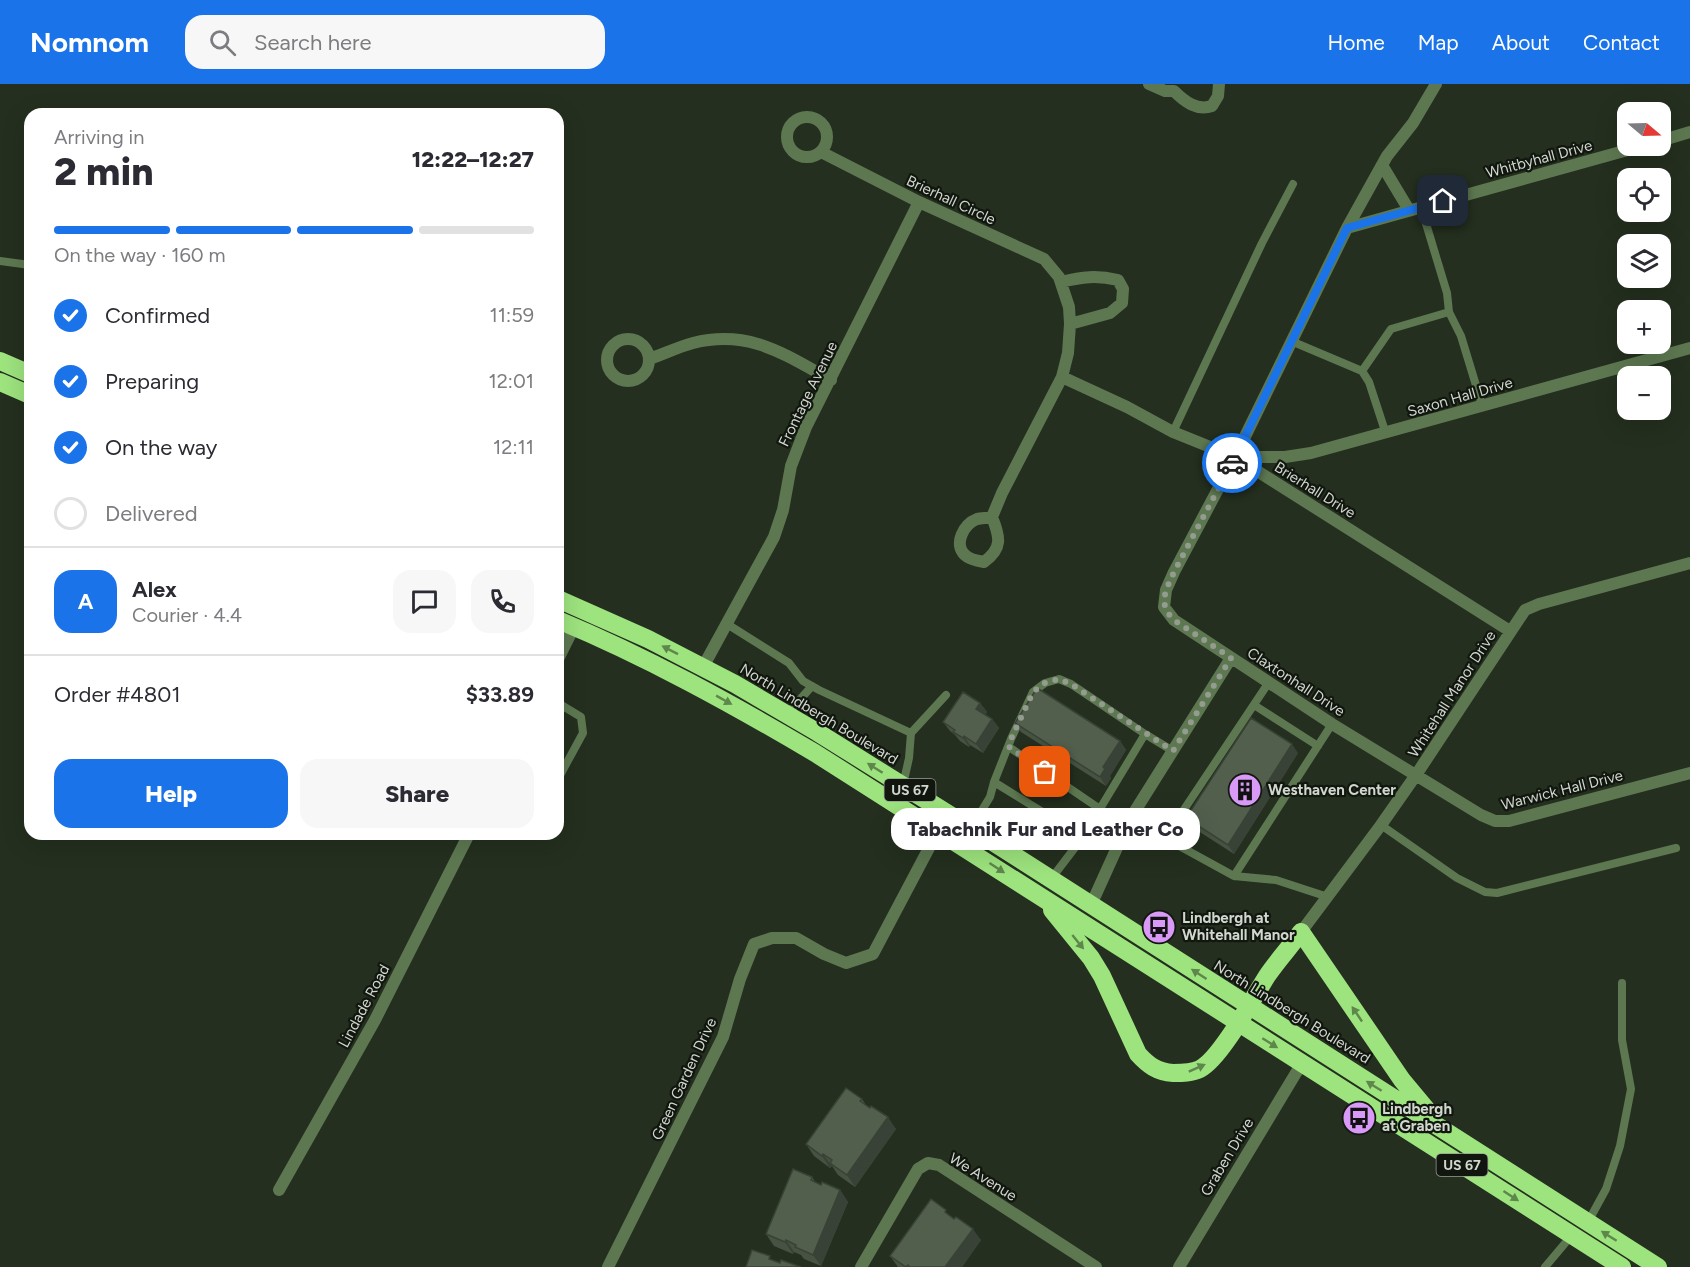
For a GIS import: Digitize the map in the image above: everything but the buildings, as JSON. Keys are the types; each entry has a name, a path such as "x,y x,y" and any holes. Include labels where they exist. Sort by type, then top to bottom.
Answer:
{"highway":[{"path":"0,361 24,371"},
{"path":"0,382 24,392"},
{"name":"North Lindbergh Boulevard","path":"564,602 648,639 788,714 971,828 1658,1267"},
{"name":"US 67","path":"566,623 624,649 722,699 815,753 1622,1267"},
{"path":"1041,897 1091,958 1116,1003 1130,1040 1138,1054 1146,1064 1165,1072 1190,1072 1201,1068 1217,1053 1270,971 1301,932 1402,1080 1441,1128"}],"street":[{"path":"1149,84 1165,91 1176,87 1185,101 1204,108 1212,106 1218,96 1220,84"},
{"path":"1235,457 1347,228 1387,156 1413,123 1436,84"},
{"path":"1671,138 1690,132"},
{"name":"Brierhall Circle","path":"821,152 919,202 1044,260 1059,277 1069,307 1070,324 1068,352 1062,377 992,517"},
{"name":"Whitbyhall Drive","path":"1347,228 1617,153"},
{"path":"1383,165 1415,208"},
{"name":"Frontage Avenue","path":"704,668 774,537 783,510 791,466 806,426 919,202"},
{"path":"1061,282 1100,276 1118,280 1123,289 1122,303 1110,313 1070,324"},
{"path":"649,359 691,344 711,340 740,339 773,348 831,380"},
{"name":"Saxon Hall Drive","path":"1235,457 1266,458 1303,455 1386,434 1690,348"},
{"name":"Brierhall Drive","path":"1062,377 1127,407 1173,432 1235,457 1510,632"},
{"name":"Claxtonhall Drive","path":"1235,457 1166,590 1164,607 1168,615 1332,724 1416,775"},
{"name":"Whitehall Manor Drive","path":"1301,932 1416,775 1525,610 1539,604 1690,562"},
{"path":"1091,905 1130,819 1231,658"},
{"name":"Warwick Hall Drive","path":"1416,775 1481,815 1495,821 1509,821 1690,773"},
{"name":"Green Garden Drive","path":"608,1267 723,1037 754,944 772,938 796,938 846,963 873,954 938,831"},
{"name":"Lindade Road","path":"279,1190 375,1020 467,840"},
{"name":"Graben Drive","path":"1179,1267 1302,1063"},
{"name":"We Avenue","path":"861,1267 918,1169 928,1163 939,1165 1096,1267"}],"lane":[{"path":"1173,432 1262,243 1293,184"},
{"path":"1415,208 1447,293 1449,312 1461,336 1482,405"},
{"path":"0,261 24,264"},
{"path":"1362,370 1391,329 1449,312"},
{"path":"1291,340 1362,370 1369,382 1386,434"},
{"path":"727,624 789,663 803,681 911,733"},
{"path":"971,828 990,797 1011,739 1033,692 1045,683 1059,679 1071,684 1173,751"},
{"path":"1165,838 1269,682"},
{"path":"788,714 812,686"},
{"path":"903,785 909,758 911,733 946,695"},
{"path":"1254,705 1318,746"},
{"path":"564,707 581,717 583,733 564,768"},
{"path":"1234,876 1332,724"},
{"path":"1051,879 1085,834 1145,734"},
{"path":"1009,747 1100,809"},
{"path":"994,782 1085,834 1116,847"},
{"path":"1130,819 1234,876 1276,880 1328,897"},
{"path":"1381,825 1457,878 1485,892 1497,893 1676,849"},
{"path":"1588,1222 1606,1190 1620,1146 1631,1089 1622,1041 1622,983"},
{"path":"1545,1267 1572,1235"}],"way so far":[{"path":"1045,772 1009,747 1033,692 1045,683 1059,679 1071,684 1173,751 1231,658 1168,615 1164,607 1164,598 1174,572 1232,463"}],"place":[{"name":"Tabachnik Fur and Leather Co","path":"1045,772"},
{"name":"Westhaven Center","path":"1245,790"},
{"name":"Lindbergh at Whitehall Manor","path":"1159,927"},
{"name":"Lindbergh at Graben","path":"1359,1118"}],"route":[{"path":"1232,463 1347,228 1443,201"}]}
